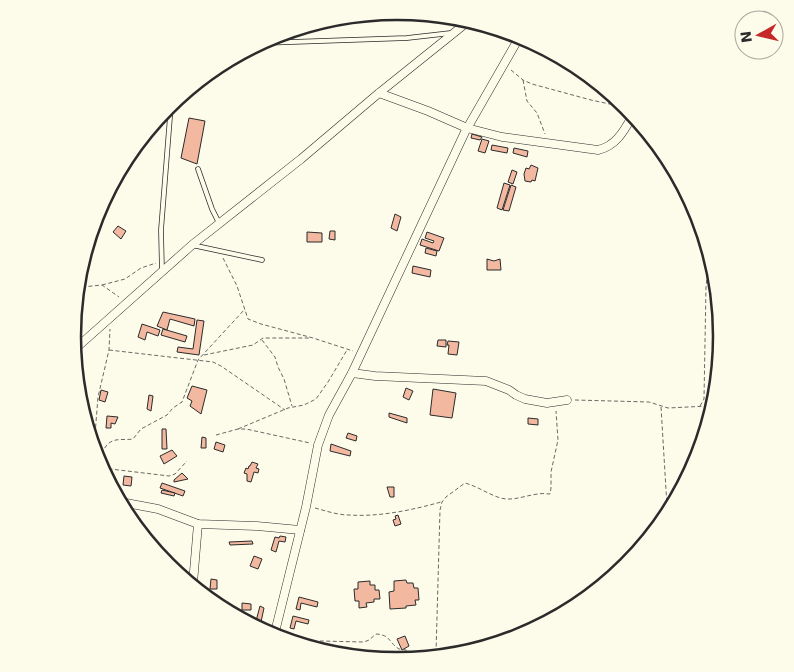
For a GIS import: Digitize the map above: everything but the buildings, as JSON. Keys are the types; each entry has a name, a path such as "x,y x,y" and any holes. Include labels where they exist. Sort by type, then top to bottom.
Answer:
{"street":[{"path":"81,343 192,245 463,27"},
{"path":"276,628 306,507 318,445 328,415 352,373 467,128 516,43"},
{"path":"379,94 428,111 467,128 502,137 598,150 608,148 623,134 629,122"},
{"path":"352,373 375,376 486,381 525,398 547,403 563,401"},
{"path":"129,504 158,509 198,524 300,530"},
{"path":"194,578 198,524"}],"lane":[{"path":"280,42 407,38 456,33"},
{"path":"162,271 162,216 170,117"},
{"path":"198,168 212,209 219,223"},
{"path":"192,245 262,260"}],"path":[{"path":"504,64 523,80 532,84 611,104"},
{"path":"523,80 528,101 537,113 548,143"},
{"path":"221,252 237,286 248,319 361,354"},
{"path":"85,287 125,280 142,268 162,262"},
{"path":"700,407 704,398 707,276"},
{"path":"102,285 126,304"},
{"path":"103,451 113,441 133,439 141,429 167,415 182,402 198,360 244,309"},
{"path":"95,429 98,396 109,350 111,317"},
{"path":"204,354 253,345 265,338 313,338"},
{"path":"261,340 275,357 292,407"},
{"path":"216,435 238,429 316,399 348,349"},
{"path":"109,350 213,362 285,410"},
{"path":"436,649 439,529 442,502 446,497 465,483 507,500 550,494 551,472 558,440 556,413 563,401 649,402 661,406 705,406"},
{"path":"661,406 667,501"},
{"path":"238,429 318,445"},
{"path":"111,469 169,476 175,474 186,461"},
{"path":"306,507 356,515 411,510 442,502"},
{"path":"318,642 364,642 379,634 388,637 399,649 409,651"}]}
